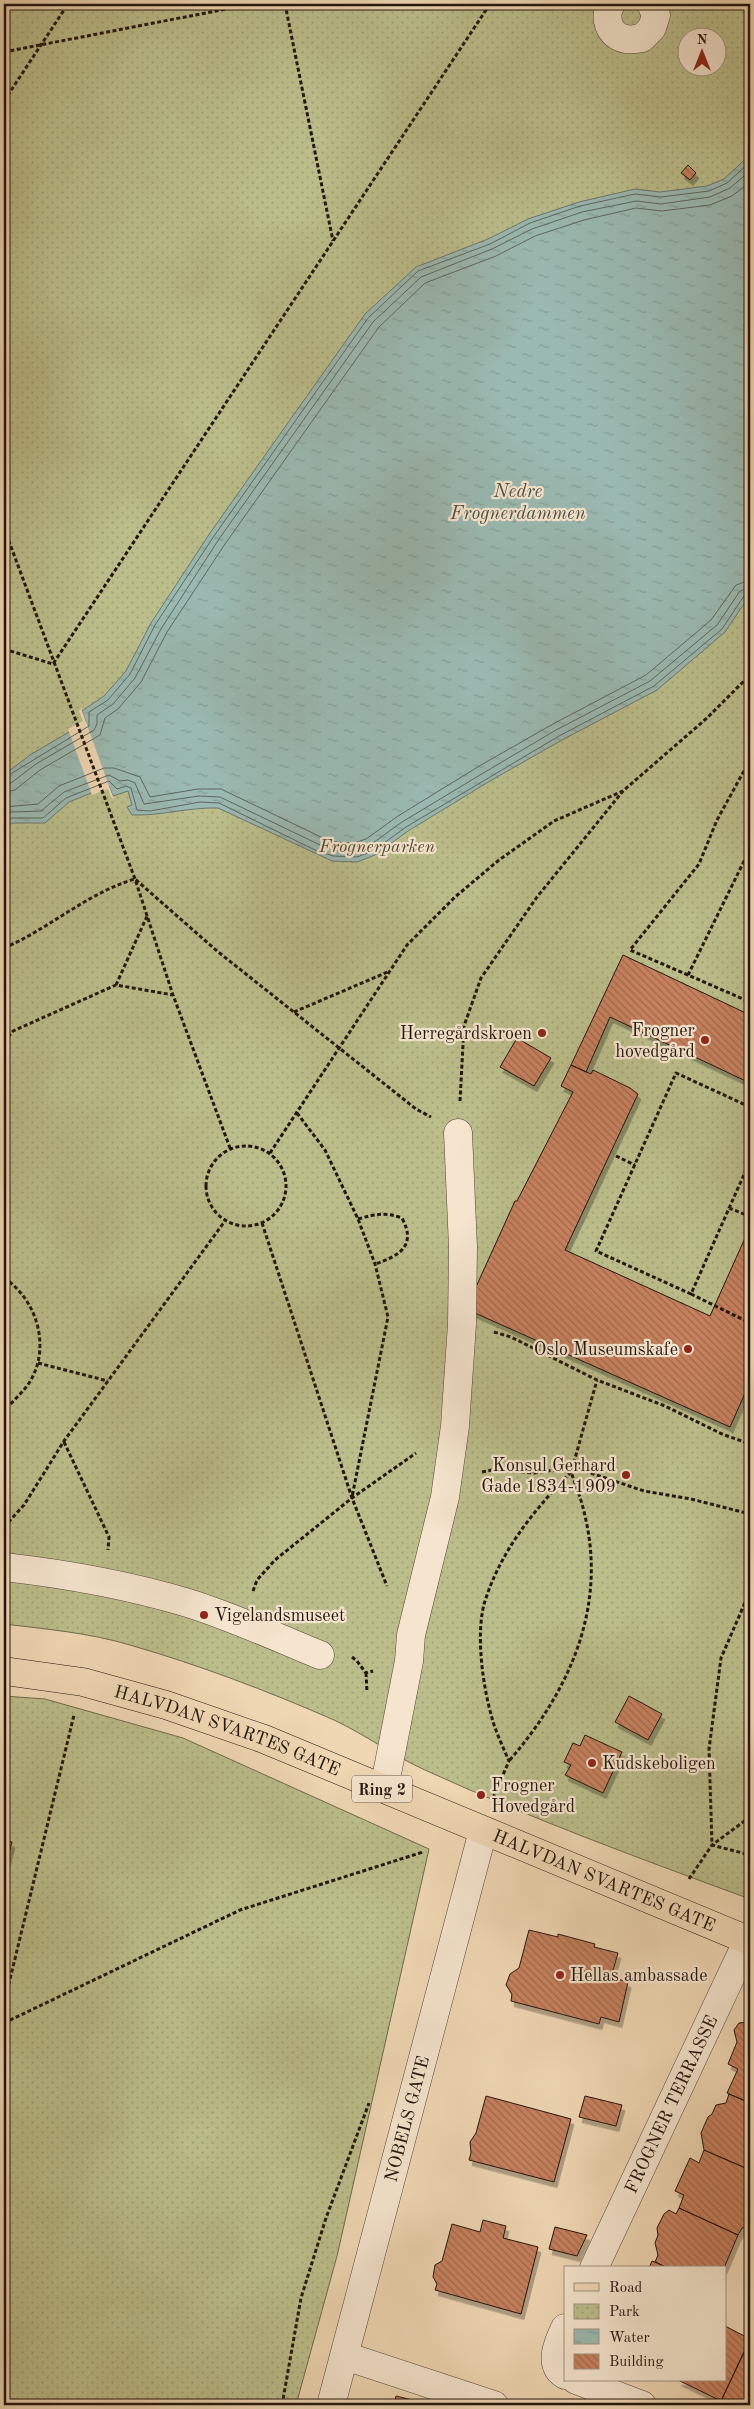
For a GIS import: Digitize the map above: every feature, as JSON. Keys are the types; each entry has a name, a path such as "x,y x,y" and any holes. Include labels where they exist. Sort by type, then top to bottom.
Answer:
{"main road":[{"name":"HALVDAN SVARTES GATE","path":"4,1671 83,1682 166,1705 264,1740 384,1789 486,1818 749,1940"}],"street":[{"path":"611,4 607,11 608,23 615,35 626,40 642,38 652,28 656,15 651,4"},
{"path":"384,1789 410,1648 446,1486 454,1426 462,1324 464,1247 458,1133"},
{"path":"4,1567 104,1582 188,1603 244,1623 320,1655"},
{"name":"NOBELS GATE","path":"331,2405 486,1818"},
{"name":"FROGNER TERRASSE","path":"595,2266 749,1940"},
{"path":"564,2330 557,2346 555,2360 564,2374"},
{"path":"345,2356 494,2405"},
{"path":"581,2382 642,2405"}],"path":[{"path":"4,101 68,4"},
{"path":"4,52 252,4"},
{"path":"285,4 334,242"},
{"path":"53,664 490,4"},
{"path":"4,528 53,664 63,686 148,914 173,995 230,1148"},
{"path":"4,649 53,664"},
{"path":"135,879 217,951 340,1049 416,1108 458,1133 464,1026 481,978 537,897 623,791 707,718 750,676"},
{"path":"750,760 717,820 699,864 630,950 750,1002"},
{"path":"270,1153 407,945 455,897 499,860 554,821 623,791"},
{"path":"688,975 750,849"},
{"path":"4,948 28,938 116,884 135,879"},
{"path":"116,985 148,914"},
{"path":"294,1012 390,970"},
{"path":"4,1042 13,1031 116,985 173,995"},
{"path":"750,1107 676,1073 596,1252 750,1323"},
{"path":"297,1113 325,1150 358,1220 375,1264 388,1317 352,1498"},
{"path":"244,1145 258,1147 270,1153 280,1163 285,1176 286,1190 282,1203 274,1214 262,1222 250,1226 237,1226 225,1221 215,1213 208,1202 205,1189 206,1176 210,1165 219,1155 230,1148 244,1145"},
{"path":"616,1156 636,1165"},
{"path":"690,1294 750,1161"},
{"path":"729,1208 749,1216"},
{"path":"358,1220 379,1213 390,1213 402,1218 409,1230 406,1244 395,1257 375,1264"},
{"path":"4,1526 24,1505 64,1441 225,1221"},
{"path":"262,1222 352,1498 410,1648 366,1673 357,1661 351,1657 320,1655"},
{"path":"4,1278 23,1295 36,1316 41,1339 38,1363 27,1387 4,1408"},
{"path":"511,1337 597,1380 664,1406 722,1434 750,1444"},
{"path":"38,1363 108,1382"},
{"path":"486,1818 509,1761 533,1733 555,1699 571,1667 586,1626 592,1574 586,1516 572,1472 597,1380"},
{"path":"244,1623 257,1580 275,1560 352,1498 454,1426"},
{"path":"64,1441 109,1537 104,1582"},
{"path":"446,1486 492,1470 535,1473 573,1467 644,1490 692,1499 750,1514"},
{"path":"509,1761 492,1718 485,1684 480,1648 484,1602 510,1547 538,1506 572,1472"},
{"path":"712,1846 709,1749 721,1658 750,1591"},
{"path":"4,2004 74,1715"},
{"path":"688,1882 712,1846 750,1817"},
{"path":"712,1846 750,1855"},
{"path":"4,2023 240,1910 423,1852"},
{"path":"282,2405 301,2298 326,2218 369,2103"}],"green space":[{"name":"Frognerparken","path":"4,4 750,4 750,1899 627,1854 465,1788 414,1764 334,1720 233,1679 182,1661 115,1641 68,1632 4,1624"},
{"path":"4,1696 45,1699 183,1738 429,1849 337,2256 296,2405 4,2405"}],"water":[{"name":"Nedre Frognerdammen","path":"750,155 750,595 725,632 657,690 562,740 490,781 408,831 375,855 357,862 332,861 218,808 132,815 127,807 132,805 128,791 113,796 109,786 69,802 45,823 13,823 4,827 4,775 30,755 86,722 82,711 104,696 126,671 151,623 210,533 365,314 416,267 488,239 528,219 579,202 635,189 660,192 707,186 724,179"}],"pier":[{"path":"81,708 114,799 111,797 108,789 92,795 68,729 83,721 79,711"}],"building":[{"path":"688,165 696,173 690,180 681,173"},
{"name":"Frogner hovedgård","path":"623,955 750,1015 750,1083 610,1017 586,1072 571,1065"},
{"path":"517,1038 551,1058 534,1086 500,1067"},
{"path":"571,1065 591,1074 593,1070 630,1088 638,1094 565,1250 710,1316 750,1227 750,1382 730,1427 466,1309 515,1201 517,1201 573,1092 561,1086"},
{"path":"629,1696 662,1714 648,1740 615,1722"},
{"name":"Kudskeboligen","path":"585,1735 622,1752 603,1793 565,1775 571,1765 564,1762 573,1743 580,1746"},
{"path":"4,1840 12,1842 4,1872"},
{"name":"Hellas ambassade","path":"529,1930 558,1937 558,1934 595,1944 594,1947 618,1953 611,1977 628,1982 619,2022 601,2017 599,2024 511,2001 512,1994 506,1985 510,1974 519,1968"},
{"path":"750,2014 750,2103 727,2093 738,2069 728,2064 737,2042 734,2030 739,2023 747,2022"},
{"path":"729,2094 750,2103 750,2170 704,2150 701,2133 708,2117 712,2114 716,2105 726,2103"},
{"path":"486,2096 571,2119 554,2182 469,2160 471,2153 470,2142 476,2133"},
{"path":"585,2096 622,2105 616,2126 579,2117"},
{"path":"704,2150 750,2170 750,2222 748,2226 742,2228 738,2235 679,2208 684,2195 675,2191 690,2158 699,2163"},
{"path":"679,2208 738,2235 725,2266 664,2266 655,2262 658,2255 655,2243 658,2235 657,2228 664,2214 669,2210 676,2214"},
{"path":"483,2220 506,2226 503,2238 538,2247 521,2314 435,2290 437,2284 433,2277 435,2265 442,2261 452,2224 480,2232"},
{"path":"555,2227 587,2235 577,2256 549,2249"},
{"path":"652,2261 664,2266 650,2266"},
{"path":"726,2327 750,2339 721,2401 682,2382 726,2382"},
{"path":"749,2342 750,2405 726,2405 720,2402"},
{"path":"396,2396 433,2405 394,2405"}],"place":[{"name":"Herregårdskroen","path":"542,1033"},
{"name":"Frogner hovedgård","path":"705,1040"},
{"name":"Oslo Museumskafe","path":"688,1349"},
{"name":"Konsul Gerhard Gade 1834-1909","path":"626,1475"},
{"name":"Vigelandsmuseet","path":"204,1615"},
{"name":"Kudskeboligen","path":"592,1763"},
{"name":"Frogner Hovedgård","path":"481,1795"},
{"name":"Hellas ambassade","path":"560,1975"}]}
